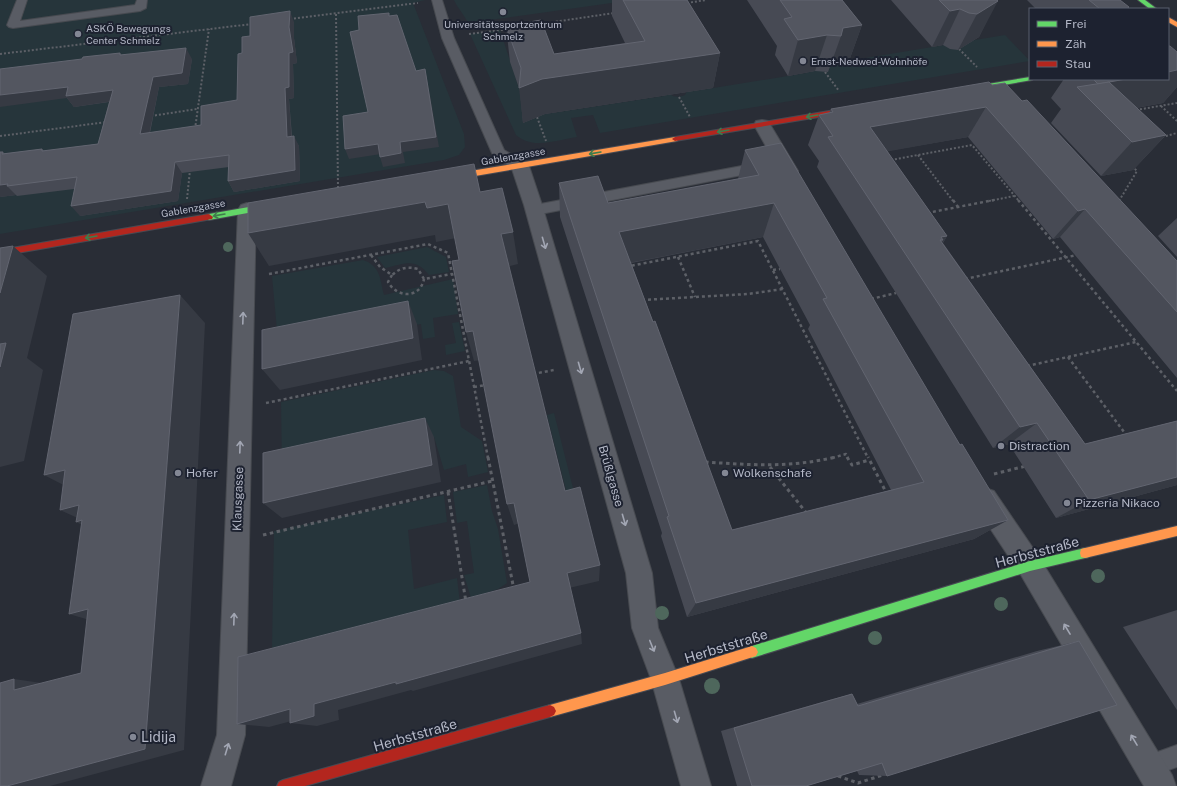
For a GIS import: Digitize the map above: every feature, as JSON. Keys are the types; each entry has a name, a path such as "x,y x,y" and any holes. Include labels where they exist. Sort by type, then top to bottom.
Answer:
{"main road":[{"path":"1141,0 1153,8"},
{"path":"967,90 1029,79"},
{"name":"Gablenzgasse","path":"433,180 868,106"},
{"name":"Gablenzgasse","path":"0,253 285,204"},
{"name":"Herbststraße","path":"283,786 666,679 1030,566 1177,530"}],"street":[{"path":"989,86 1005,103"},
{"path":"762,125 801,190"},
{"name":"Brüßlgasse","path":"520,166 535,210 639,573 645,628 666,679 696,786"},
{"name":"Klausgasse","path":"216,786 231,735 247,210"},
{"path":"972,480 1030,566 1161,786"}],"lane":[{"path":"22,0 14,26 140,8 142,0"},
{"path":"437,0 448,39 499,153 520,166"},
{"path":"535,210 785,164"},
{"path":"1149,766 1177,756"}],"path":[{"path":"288,19 437,0"},
{"path":"683,3 706,0"},
{"path":"538,24 614,13"},
{"path":"336,14 338,195"},
{"path":"0,54 257,23"},
{"path":"448,39 515,28"},
{"path":"195,132 210,29"},
{"path":"1162,100 1168,105"},
{"path":"1131,111 1177,103"},
{"path":"1161,106 1177,121"},
{"path":"150,116 197,110"},
{"path":"0,136 111,121"},
{"path":"1156,139 1177,133"},
{"path":"888,161 972,145 1177,391"},
{"path":"918,155 958,207"},
{"path":"1118,204 1137,171 1131,166"},
{"path":"182,222 191,169"},
{"path":"922,214 1015,196"},
{"path":"758,241 773,270 890,500 725,542 624,267 758,241"},
{"path":"245,279 428,244 448,253 514,594"},
{"path":"371,255 383,271 392,275"},
{"path":"960,280 1078,255"},
{"path":"678,257 696,297"},
{"path":"410,266 418,269 424,279 424,284 419,290 408,295 399,294 390,287 388,282 392,275 402,267 410,266"},
{"path":"773,270 780,269"},
{"path":"424,279 452,274"},
{"path":"637,300 748,294 783,289"},
{"path":"866,300 896,293"},
{"path":"1026,366 1136,342"},
{"path":"1068,357 1130,439"},
{"path":"241,409 469,361"},
{"path":"474,387 486,385"},
{"path":"696,461 770,466 810,463 846,454 852,465 869,460"},
{"path":"972,480 1032,464"},
{"path":"770,466 812,520"},
{"path":"237,541 492,481"},
{"path":"448,492 466,606"},
{"path":"711,518 716,516"},
{"path":"833,777 840,775 858,782 888,773"}],"shaded area":[{"path":"0,0 425,0 413,3 464,134 465,147 459,155 444,160 0,234"},
{"name":"Universitätssportzentrum Schmelz","path":"454,0 633,0 468,23"},
{"path":"500,30 526,110 539,115 670,94 675,97 679,97 685,95 687,91 693,87 695,91 806,73 829,64 1005,35 1029,61 600,133 593,115 571,118 577,137 553,142 537,143 523,140 516,135 470,34"},
{"path":"427,247 446,257 449,272 429,275 419,266 409,263 385,268 377,257"},
{"path":"363,260 373,266 379,274 384,295 453,279 458,314 433,318 435,337 423,339 421,324 279,352 272,276"},
{"path":"459,322 465,351 446,355 445,345 456,343 452,323"},
{"path":"434,370 444,371 453,376 461,427 482,441 488,472 468,477 466,464 444,470 434,437 282,471 281,402"},
{"path":"554,413 574,492 567,494 547,415"},
{"path":"487,485 492,511 498,529 507,583 498,589 471,598 464,575 474,573 467,521 457,523 453,492"},
{"path":"444,495 447,522 408,530 414,589 457,578 460,603 272,648 274,531"}],"building":[{"path":"623,0 687,0 720,53 542,79 519,88 521,68 506,26 541,20 554,54 645,41"},
{"path":"780,0 842,0 862,25 843,28 841,36 827,35 798,40 784,19 792,17"},
{"path":"939,0 998,1 977,14 969,13 960,9 950,11"},
{"path":"1089,0 1120,0 1129,7 1128,8 1099,8"},
{"path":"290,11 289,27 293,52 289,53 289,87 285,88 287,137 294,136 295,170 228,181 229,155 175,162 171,191 71,206 77,177 7,186 8,184 0,185 0,152 3,152 2,154 42,149 42,151 98,144 113,90 66,96 68,87 0,95 0,69 82,59 83,57 120,53 120,55 186,48 182,73 153,77 140,134 201,125 201,106 237,100 238,54 242,53 242,37 250,36 250,17"},
{"path":"389,13 389,16 397,15 416,71 425,69 436,137 400,142 401,153 380,157 378,144 345,149 343,116 368,112 350,32 359,30 358,16"},
{"path":"1169,46 1177,52 1177,70 1169,72"},
{"path":"1094,80 1120,80 1098,84"},
{"path":"989,82 992,85 1005,83 1022,101 1027,100 1177,261 1177,312 1085,209 1078,211 986,107 870,127 947,236 941,237 943,240 940,240 1085,444 1177,421 1177,477 1089,500 1037,423 1020,427 828,137 833,136 819,115 833,112 831,109"},
{"path":"1109,82 1166,135 1132,142 1077,87"},
{"path":"781,143 960,445 962,444 1008,520 696,603 667,517 669,516 559,183 598,176 608,203 759,175 745,150","holes":["774,203 827,298 823,299 924,482 732,530 655,321 653,322 619,232"]},
{"path":"474,164 480,192 502,188 513,232 501,234 565,491 580,487 600,565 567,573 581,633 396,684 396,682 314,704 314,716 290,723 290,709 237,724 238,657 530,582 514,503 507,504 473,331 466,332 452,261 459,260 448,204 427,208 425,202 248,233 248,203"},
{"path":"13,246 0,293 0,248"},
{"path":"180,295 145,749 7,786 0,786 0,683 14,679 14,690 81,673 88,609 69,614 82,520 76,522 79,505 60,510 65,470 44,475 73,314"},
{"path":"408,301 413,338 262,369 262,330"},
{"path":"6,343 0,367 0,344"},
{"path":"425,418 432,465 263,503 263,453"},
{"path":"1079,641 1117,705 887,776 882,763 806,786 752,786 734,728 852,694 858,706"}],"traffic: fast":[{"path":"1141,0 1153,8"},
{"path":"976,88 1029,79"},
{"path":"209,217 277,205"},
{"path":"752,652 1030,566 1085,553"}],"traffic: slow":[{"path":"1169,20 1177,25"},
{"path":"446,178 675,139"},
{"path":"1085,553 1177,531"},
{"path":"550,711 665,679 752,652"}],"traffic: jam":[{"path":"675,139 859,108"},
{"path":"0,253 209,217"},
{"path":"283,786 550,711"}],"place":[{"name":"Universitätssportzentrum Schmelz","path":"503,12"},
{"name":"ASKÖ Bewegungs Center Schmelz","path":"78,34"},
{"name":"Ernst-Nedwed-Wohnhöfe","path":"803,61"},
{"name":"Distraction","path":"1001,446"},
{"name":"Hofer","path":"178,473"},
{"name":"Wolkenschafe","path":"725,473"},
{"name":"Pizzeria Nikaco","path":"1067,503"},
{"name":"Lidija","path":"133,737"}]}
